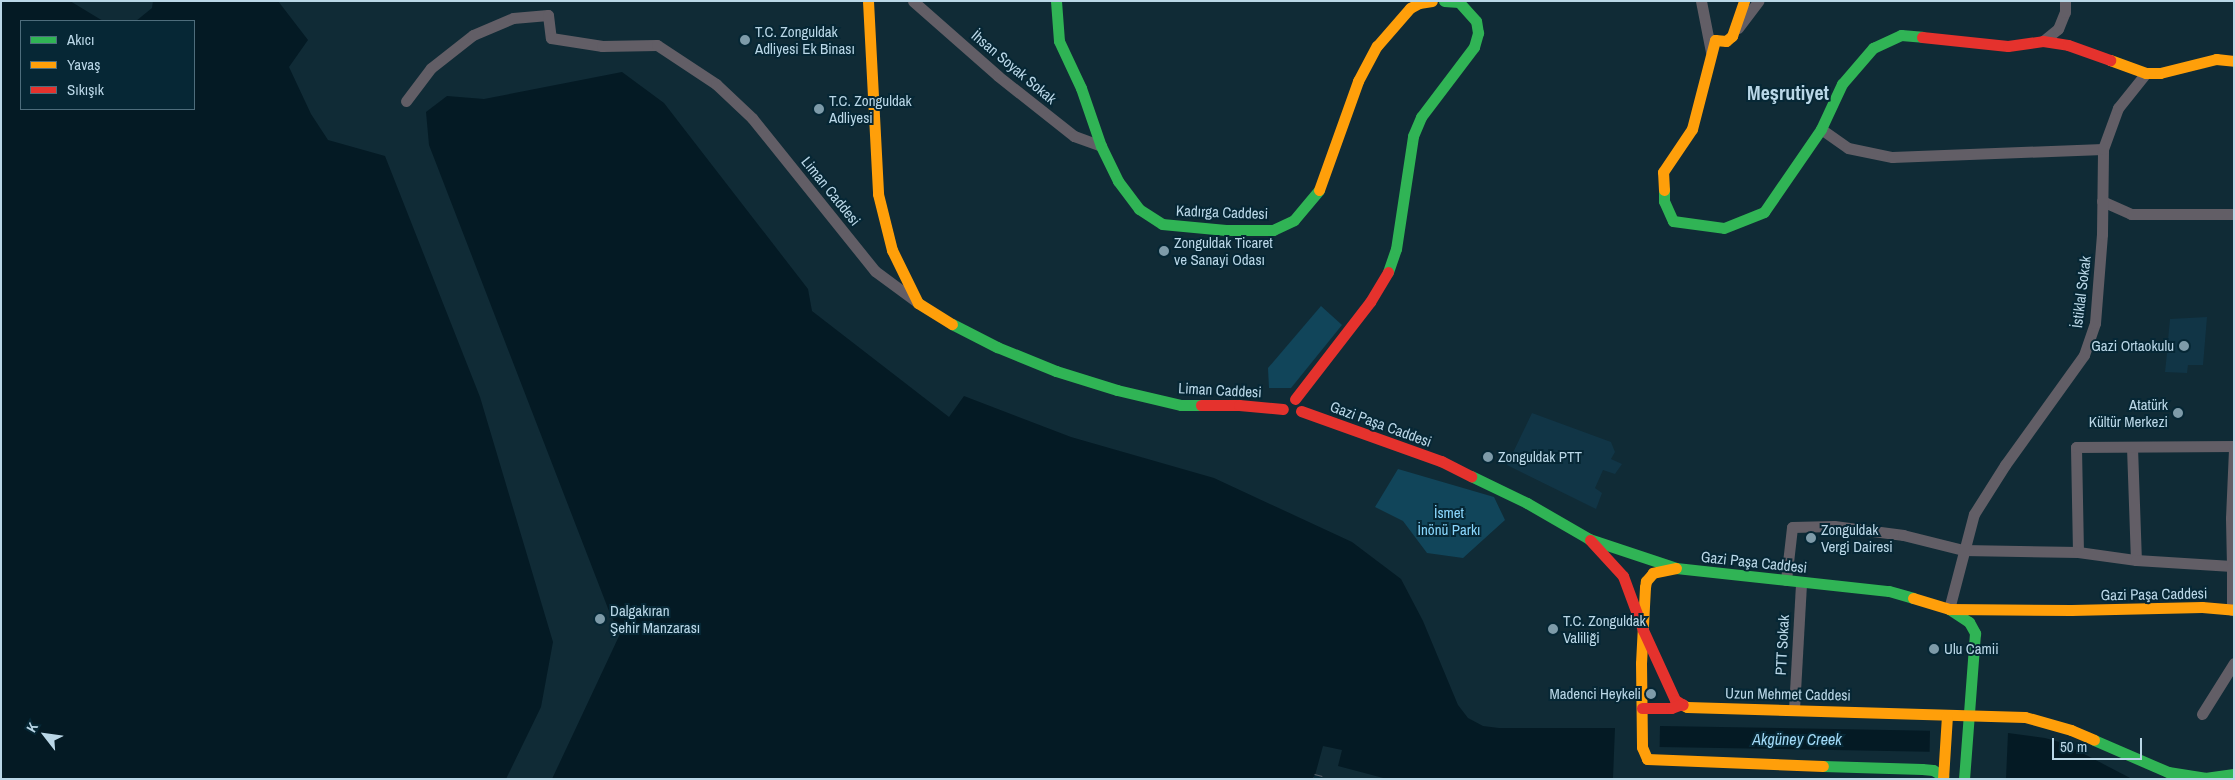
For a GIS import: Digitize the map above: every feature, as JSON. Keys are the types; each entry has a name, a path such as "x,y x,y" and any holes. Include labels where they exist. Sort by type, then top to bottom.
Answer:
{"main road":[{"path":"868,1 878,194 892,250 918,303"},
{"name":"Kadırga Caddesi","path":"1056,1 1059,41 1080,88 1101,146 1118,181 1139,209 1162,224 1226,230 1273,230 1294,220 1320,189 1358,81 1377,46 1410,8 1419,3 1432,1"},
{"path":"1295,399 1300,403 1301,411 1297,416 1291,417 1283,409 1287,401 1295,399 1370,302 1386,277 1396,249 1413,136 1421,117 1474,48 1478,33 1476,21 1460,2 1444,1"},
{"path":"1744,1 1732,36 1726,41 1715,40 1712,58 1692,129 1663,172 1664,201 1673,221 1724,228 1764,212 1821,129 1842,84 1873,48 1901,35 2008,46 2043,41 2068,45 2094,53 2146,73 2160,73 2216,59 2234,61"},
{"name":"Liman Caddesi","path":"918,303 958,328 997,347 1056,371 1117,390 1181,405 1239,405 1283,409"},
{"name":"Gazi Paşa Caddesi","path":"1301,411 1441,461 1527,503 1589,538 1676,568 1889,591 1950,608 2071,610 2202,607 2233,610"},
{"path":"1589,538 1623,576 1643,630 1675,700 1682,704"},
{"path":"1676,568 1653,573 1646,581 1643,630 1642,747 1647,759 1655,762 1922,769 1932,770 1943,777 1947,715"},
{"path":"1950,608 1969,622 1975,633 1964,779"},
{"name":"Uzun Mehmet Caddesi","path":"1642,708 1671,708 1682,704 1687,707 1794,708 2025,717 2072,730 2168,772 2205,778 2234,774"}],"street":[{"name":"İhsan Soyak Sokak","path":"913,1 998,76 1074,136 1101,146"},
{"path":"1701,1 1712,58"},
{"path":"1732,36 1758,1"},
{"path":"2043,41 2058,28 2065,12 2065,1"},
{"name":"Liman Caddesi","path":"406,101 431,68 473,35 514,18 548,15 551,38 602,46 657,45 716,84 752,118 875,271 918,303"},
{"name":"İstiklal Sokak","path":"1950,608 1963,550 1974,514 2005,465 2084,355 2095,323 2103,150 2118,108 2146,73"},
{"path":"1821,129 1848,148 1892,157 2103,150"},
{"path":"2102,201 2132,214 2234,214"},
{"path":"2078,552 2076,447 2234,447 2230,518 2233,547 2233,610"},
{"path":"2132,447 2136,560"},
{"path":"1786,580 1792,526 1834,526 1903,535 1963,550 2078,552 2136,560 2232,566"},
{"name":"PTT Sokak","path":"1794,708 1801,582"},
{"path":"2202,714 2234,663"}],"shaded area":[{"name":"Gazi Ortaokulu","path":"2207,317 2203,365 2188,365 2187,373 2165,372 2167,353 2163,352 2165,340 2168,340 2170,319"},
{"path":"1532,413 1611,442 1615,452 1611,459 1622,464 1615,474 1603,470 1595,488 1602,493 1596,509 1507,465"}],"green space":[{"path":"1321,306 1342,325 1291,388 1269,388 1268,368"},
{"name":"İsmet İnönü Parkı","path":"1398,469 1494,497 1505,520 1463,558 1427,553 1403,521 1375,507"}],"water":[{"path":"1,1 70,1 101,20 20,20 20,110 195,110 195,20 137,20 152,8 153,1 278,1 308,40 289,67 311,114 328,140 385,156 480,397 553,642 541,707 506,779 1,779"},
{"path":"622,72 664,103 808,289 812,311 949,417 964,396 1071,437 1214,478 1352,542 1401,579 1423,621 1458,705 1468,718 1483,726 1499,728 1615,728 1613,778 1387,779 1338,766 1342,750 1323,746 1314,779 552,779 620,634 609,611 429,145 426,112 447,96 484,99"},
{"name":"Akgüney Creek","path":"1660,726 1930,731 1930,752 1660,747"},
{"path":"2008,733 2045,738 2063,743 2132,779 2006,779"}],"railway":[{"path":"1314,777 1322,779"}],"traffic: fast":[{"path":"1056,1 1059,41 1081,88 1101,146 1118,181 1139,209 1162,224 1226,230 1273,230 1294,220 1319,190"},
{"path":"1388,272 1396,249 1413,136 1421,117 1474,47 1478,33 1476,21 1459,2 1444,1"},
{"path":"1664,190 1664,201 1673,221 1724,228 1764,212 1821,129 1842,84 1873,48 1901,35 1922,37"},
{"path":"952,324 997,347 1056,371 1117,390 1181,405 1201,405"},
{"path":"1471,476 1527,503 1589,539 1676,568 1889,591 1913,598"},
{"path":"1949,609 1969,622 1975,633 1964,779"},
{"path":"2094,740 2168,772 2205,778 2234,774"},
{"path":"1823,766 1922,769 1933,770 1943,776"}],"traffic: slow":[{"path":"868,1 878,194 892,250 918,303 952,324"},
{"path":"1319,190 1358,81 1377,46 1410,8 1419,3 1432,1"},
{"path":"1664,190 1663,172 1692,129 1715,40 1726,41 1732,36 1744,1"},
{"path":"2110,60 2146,73 2160,73 2216,59 2234,61"},
{"path":"1676,568 1653,573 1646,581 1645,587 1641,663 1642,747 1647,759 1823,766"},
{"path":"1913,598 1949,609 2071,610 2202,607 2234,610"},
{"path":"1683,705 1687,707 2025,717 2071,730 2094,740"},
{"path":"1943,779 1947,715"}],"traffic: jam":[{"path":"1922,37 2008,46 2043,41 2068,45 2110,60"},
{"path":"1295,399 1370,302 1388,272"},
{"path":"1201,405 1239,405 1283,409"},
{"path":"1301,411 1441,461 1471,476"},
{"path":"1590,540 1623,576 1643,630 1675,700 1683,705"},
{"path":"1642,708 1671,708 1682,704"}],"place":[{"name":"T.C. Zonguldak Adliyesi Ek Binası","path":"745,40"},
{"name":"T.C. Zonguldak Adliyesi","path":"819,109"},
{"name":"Zonguldak Ticaret ve Sanayi Odası","path":"1164,251"},
{"name":"Gazi Ortaokulu","path":"2184,346"},
{"name":"Atatürk Kültür Merkezi","path":"2178,413"},
{"name":"Zonguldak PTT","path":"1488,457"},
{"name":"Zonguldak Vergi Dairesi","path":"1811,538"},
{"name":"Dalgakıran Şehir Manzarası","path":"600,619"},
{"name":"T.C. Zonguldak Valiliği","path":"1553,629"},
{"name":"Ulu Camii","path":"1934,649"},
{"name":"Madenci Heykeli","path":"1651,694"}],"district":[{"name":"Meşrutiyet","path":"1788,92"}]}
